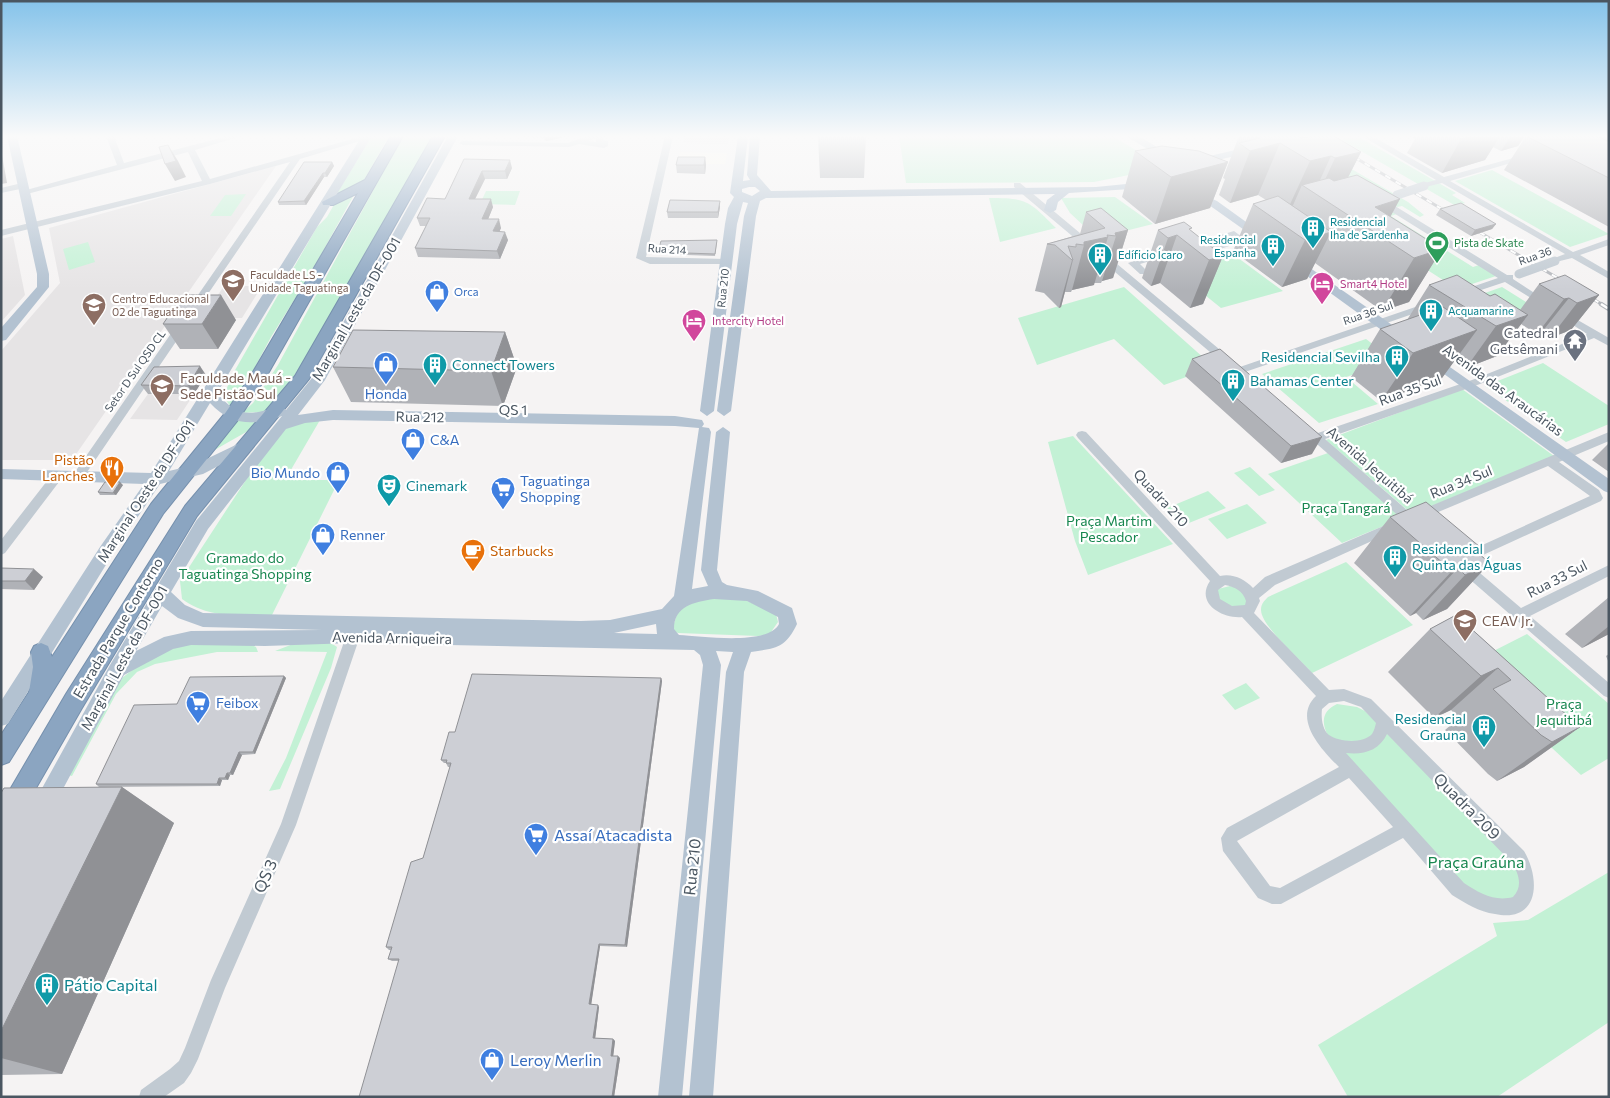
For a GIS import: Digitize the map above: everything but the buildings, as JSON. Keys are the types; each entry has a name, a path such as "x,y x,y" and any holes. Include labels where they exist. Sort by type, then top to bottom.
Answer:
{"highway":[{"path":"328,202 360,187"},
{"path":"1,755 157,509 232,416 266,364 367,187"},
{"name":"Estrada Parque Contorno","path":"1,827 162,555 191,510 252,438 279,420 411,187"},
{"path":"367,267 386,259"},
{"path":"38,696 43,667 41,652"}],"main road":[{"name":"Marginal Oeste da DF-001","path":"1,718 106,550 159,475 337,187"},
{"name":"Marginal Leste da DF-001","path":"33,824 116,670 202,525 279,420 298,404 318,380 425,187"},
{"name":"Rua 210","path":"682,599 702,420 738,187"},
{"path":"739,192 744,187"},
{"path":"753,187 760,191"},
{"path":"758,187 760,191"},
{"path":"777,187 784,190"},
{"path":"1022,188 1034,187"},
{"path":"739,192 885,188 1022,188 1067,190 1107,187"},
{"name":"Avenida das Araucárias","path":"1197,187 1180,190 1205,198 1567,455 1609,487"},
{"path":"1,337 43,287 43,274 22,189"},
{"path":"750,216 762,203 784,190"},
{"path":"1050,210 1053,200 1067,190"},
{"name":"Rua 210","path":"724,432 732,421 731,417 724,411 750,216 760,191"},
{"path":"318,380 313,400 316,405 324,410"},
{"path":"209,392 221,408 232,416 279,420 324,410"},
{"name":"QS 1","path":"324,410 656,411 702,420"},
{"path":"724,411 702,420 713,434 724,432 709,570 716,586 724,592"},
{"name":"Rua 212","path":"279,420 333,416 702,420"},
{"path":"1,474 159,475 187,471 214,464 252,438"},
{"name":"Avenida Arniqueira","path":"161,592 176,610 187,616 203,620 581,628 610,627 667,616"},
{"path":"675,642 665,632 667,616 682,599 702,593 724,592"},
{"name":"Avenida Arniqueira","path":"116,670 170,642 191,638 256,639 353,636 744,645 774,641 784,634 788,624 786,613 769,602 747,594 724,592"},
{"path":"256,639 264,621"},
{"name":"Rua 210","path":"670,1097 712,666 707,651 698,643"},
{"name":"Rua 210","path":"701,1097 735,672 744,645"}],"street":[{"path":"1,191 30,187"},
{"path":"1,233 186,187"},
{"name":"Setor D Sul QSD CL","path":"79,475 276,187"},
{"name":"Rua 214","path":"658,187 642,258 650,261 726,262"},
{"path":"1420,187 1397,195 1374,199 1609,343"},
{"path":"1454,187 1609,276"},
{"path":"1022,188 1129,277 1148,270 1133,263 1234,234 1242,240"},
{"path":"1188,257 1274,230"},
{"name":"Rua 36","path":"1505,279 1609,242"},
{"name":"Rua 36 Sul","path":"1129,277 1242,374 1435,303"},
{"path":"1454,296 1505,279"},
{"name":"Rua 35 Sul","path":"1317,438 1468,385 1595,334"},
{"name":"Avenida Jequitibá","path":"1296,420 1424,532"},
{"name":"Quadra 210","path":"1082,435 1218,582"},
{"name":"Rua 34 Sul","path":"1252,596 1270,581 1410,519 1551,462 1609,436"},
{"path":"1452,538 1465,549 1479,552 1597,498 1595,493 1551,462"},
{"path":"1,550 58,475"},
{"path":"1424,514 1434,522"},
{"path":"1454,558 1609,692"},
{"name":"Rua 33 Sul","path":"1519,615 1609,570"},
{"name":"Rua 34 Sul","path":"1237,583 1270,581"},
{"path":"1218,582 1237,583 1252,596 1252,606 1245,612 1231,612 1218,606 1211,595 1213,585 1218,582"},
{"path":"1245,612 1325,696"},
{"name":"QS 3","path":"148,1097 177,1076 185,1067 192,1053 217,986 288,825 353,636"},
{"name":"Quadra 209","path":"1344,695 1366,703 1384,721 1518,857 1526,868 1528,877 1528,889 1524,897 1511,906 1502,908 1469,896 1458,888 1326,740 1315,724 1314,715 1320,700 1325,696 1344,695"},
{"path":"1326,740 1352,748 1365,746 1376,740 1384,721"},
{"path":"1352,769 1233,833 1229,838 1229,845 1264,892 1272,896 1281,896 1405,829"}],"shaded area":[{"name":"Centro Educacional 02 de Taguatinga","path":"198,187 261,187 72,460 1,460 1,351 60,283 49,228"},
{"path":"13,236 25,295 1,322 1,239"},
{"name":"Faculdade LS - Unidade Taguatinga","path":"224,286 262,286 242,318 202,318"},
{"name":"Faculdade Mauá - Sede Pistão Sul","path":"148,394 194,394 177,420 130,419"}],"green space":[{"path":"341,187 353,187 336,195"},
{"path":"375,187 404,187 305,359 281,396 264,412 242,413 253,403 278,365"},
{"path":"1365,187 1383,187 1408,202 1424,215 1420,217 1402,206 1397,207"},
{"path":"1424,187 1446,187 1456,193 1452,195 1465,203 1456,206"},
{"path":"1466,187 1524,187 1609,234 1570,247"},
{"path":"356,191 311,273 230,406 224,397 230,379 317,227 327,217 336,201"},
{"path":"486,191 520,191 515,205 480,204"},
{"path":"246,194 231,216 210,216 225,195"},
{"path":"1115,197 1153,224 1097,238 1070,213 1061,198"},
{"path":"989,198 1020,200 1027,203 1040,212 1056,228 1000,242"},
{"path":"1387,208 1397,214 1391,216 1473,267 1479,265 1496,276 1457,289 1348,219"},
{"path":"88,242 95,262 69,270 63,249"},
{"path":"1226,249 1283,291 1221,308 1169,266"},
{"path":"1124,287 1214,367 1164,385 1114,339 1037,365 1018,318"},
{"path":"1502,287 1539,310 1489,327 1454,304"},
{"path":"1366,339 1395,361 1346,377 1378,404 1319,423 1262,374"},
{"path":"1543,363 1609,406 1609,424 1566,442 1485,386"},
{"path":"1462,389 1554,456 1412,514 1326,440"},
{"path":"239,419 260,419 248,431 211,452"},
{"name":"Gramado do Taguatinga Shopping","path":"320,420 285,480 339,480 272,615 214,613 203,610 182,599 180,581 276,434 291,424"},
{"name":"Praça Martim Pescador","path":"1073,436 1173,544 1088,575 1075,541 1048,442"},
{"name":"Praça Tangará","path":"1328,453 1403,518 1342,543 1268,474"},
{"path":"1250,467 1275,490 1259,496 1234,473"},
{"path":"1208,491 1226,508 1184,525 1167,508"},
{"path":"1247,504 1267,523 1227,539 1208,519"},
{"path":"1346,562 1413,625 1312,673 1267,625 1261,610 1262,606 1268,597"},
{"path":"1230,586 1241,589 1249,601 1242,610 1218,601 1218,589"},
{"path":"709,596 743,599 776,614 778,622 769,635 758,636 678,633 672,630 679,608"},
{"name":"Praça Jequitibá","path":"1527,634 1609,704 1609,758 1581,775 1464,666"},
{"path":"190,643 247,643 256,647 258,652 217,652 155,664 137,672 116,694 72,776 68,775 122,678 150,656"},
{"path":"331,643 337,647 331,668 280,789 269,791 286,758 327,652 275,651 293,644"},
{"path":"1246,683 1260,698 1235,710 1222,695"},
{"name":"Praça Graúna","path":"1337,704 1357,707 1365,711 1517,866 1522,877 1520,894 1504,903 1468,892 1328,736 1324,726 1324,717 1328,710"},
{"path":"1609,872 1609,1022 1497,1097 1348,1097 1318,1045 1497,936 1493,923 1528,920"}],"railway":[{"path":"1405,187 1452,215"},
{"path":"1469,226 1568,284"},
{"path":"1583,293 1603,305"},
{"path":"1601,304 1609,309"}],"place":[{"name":"Residencial Iha de Sardenha","path":"1313,249"},
{"name":"Pista de Skate","path":"1437,264"},
{"name":"Residencial Espanha","path":"1273,267"},
{"name":"Edíficio Ícaro","path":"1100,276"},
{"name":"Faculdade LS - Unidade Taguatinga","path":"233,302"},
{"name":"Smart4 Hotel","path":"1322,305"},
{"name":"Orca","path":"437,313"},
{"name":"Centro Educacional 02 de Taguatinga","path":"94,326"},
{"name":"Acquamarine","path":"1431,332"},
{"name":"Intercity Hotel","path":"694,342"},
{"name":"Catedral Getsêmani","path":"1575,362"},
{"name":"Residencial Sevilha","path":"1397,378"},
{"name":"Honda","path":"386,385"},
{"name":"Connect Towers","path":"435,386"},
{"name":"Bahamas Center","path":"1233,402"},
{"name":"Faculdade Mauá - Sede Pistão Sul","path":"162,407"},
{"name":"C&A","path":"413,461"},
{"name":"Pistão Lanches","path":"112,489"},
{"name":"Bio Mundo","path":"338,494"},
{"name":"Cinemark","path":"389,507"},
{"name":"Taguatinga Shopping","path":"503,510"},
{"name":"Renner","path":"323,556"},
{"name":"Starbucks","path":"473,572"},
{"name":"Residencial Quinta das Águas","path":"1395,578"},
{"name":"CEAV Jr.","path":"1465,642"},
{"name":"Feibox","path":"198,724"},
{"name":"Residencial Grauna","path":"1484,748"},
{"name":"Assaí Atacadista","path":"536,856"},
{"name":"Pátio Capital","path":"47,1006"},
{"name":"Leroy Merlin","path":"492,1081"}]}
